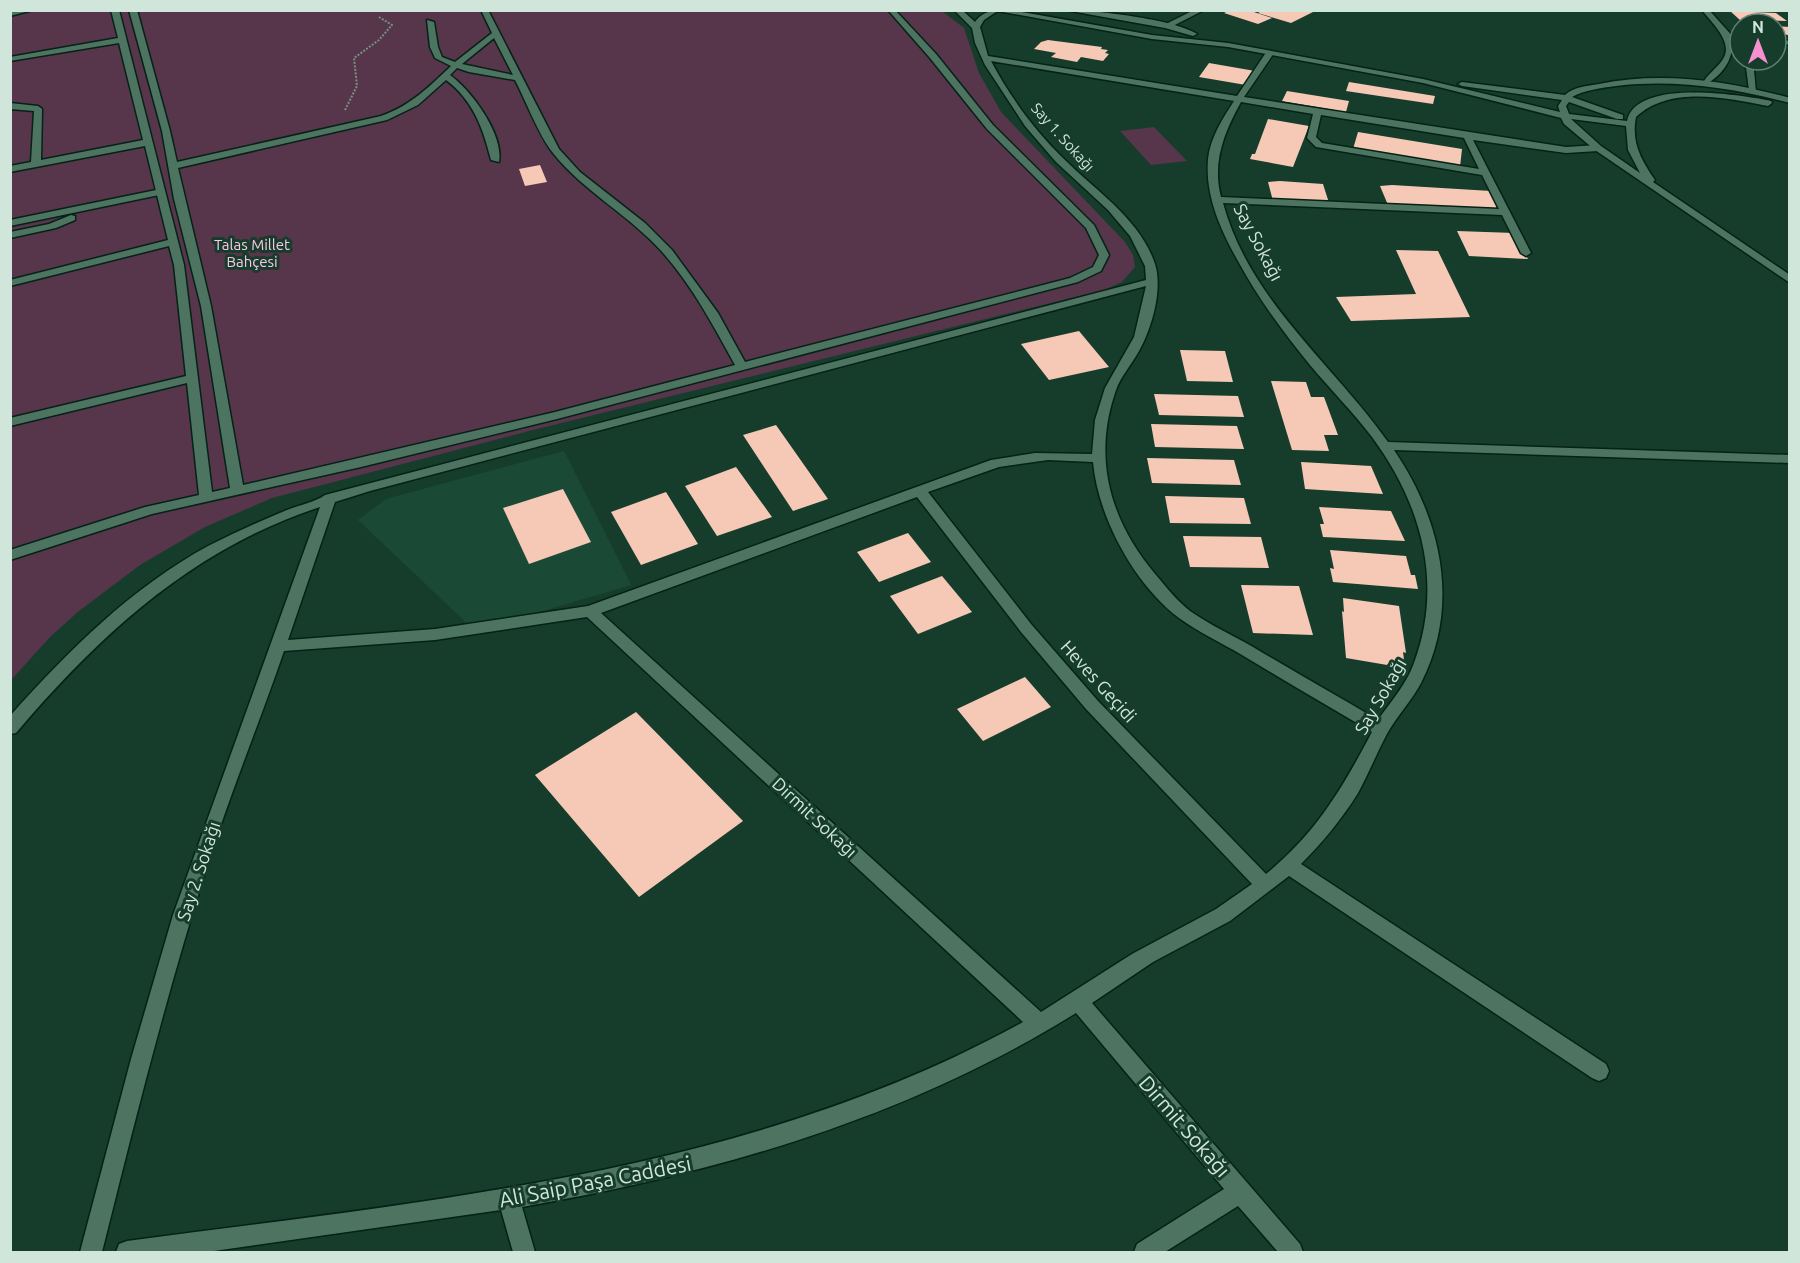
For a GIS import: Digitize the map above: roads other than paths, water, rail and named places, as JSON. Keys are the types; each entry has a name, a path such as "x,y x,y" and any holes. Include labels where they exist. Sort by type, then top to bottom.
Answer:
{"street":[{"path":"10,14 30,10"},
{"path":"115,10 179,265 206,499"},
{"path":"133,10 166,131 206,306 237,491"},
{"path":"484,10 555,150 577,174 641,225 668,252 712,313 742,367"},
{"path":"10,555 150,510 361,463 742,367 1074,280 1090,273 1103,260 1103,250 1090,227 990,127 933,56 891,10"},
{"path":"957,10 976,27 981,19 996,11 1152,37 1228,45 1423,81 1564,117 1630,122"},
{"path":"1068,10 1166,26 1228,45"},
{"path":"1166,26 1201,10"},
{"path":"1704,10 1724,33 1731,49 1730,55 1708,81"},
{"path":"430,22 434,47 439,57 456,66 484,74 518,78"},
{"name":"Say 1. Sokağı","path":"976,27 985,58 1016,107 1042,141 1134,234 1147,257 1153,281"},
{"path":"173,166 403,112 417,103 456,66 496,33"},
{"path":"1724,33 1728,35"},
{"path":"10,59 122,40"},
{"name":"Say Sokağı","path":"1039,1024 1147,955 1230,911 1287,865 1324,827 1348,795 1380,729 1414,681 1427,647 1435,605 1434,561 1429,539 1412,493 1385,446 1299,343 1273,307 1238,249 1216,200 1212,176 1215,149 1238,100 1270,53"},
{"path":"985,58 1467,136 1566,150 1598,148"},
{"path":"1751,72 1753,90"},
{"path":"446,76 465,89 486,122 496,160"},
{"path":"1790,101 1753,90 1708,81 1671,79 1588,88 1573,92 1565,98 1562,106 1564,117 1572,128 1598,148 1790,280"},
{"path":"1423,81 1472,85 1565,98 1630,122"},
{"path":"1708,81 1721,97"},
{"path":"1739,99 1753,90"},
{"path":"1665,194 1653,184 1640,166 1630,146 1630,122 1641,106 1657,99 1680,96 1721,97 1790,107"},
{"path":"10,106 38,109 36,164"},
{"path":"1317,113 1311,138 1319,145 1486,173"},
{"path":"1467,136 1526,253"},
{"path":"10,170 149,142"},
{"path":"10,224 161,189"},
{"path":"10,215 161,189"},
{"path":"1216,200 1506,212"},
{"path":"10,234 60,223 85,208"},
{"path":"10,283 173,242"},
{"path":"10,728 60,670 94,637 165,579 194,559 236,536 330,498 1153,281 1139,338 1111,387 1100,426 1099,459 1103,491 1117,531 1139,566 1184,614 1380,729"},
{"path":"10,422 192,378"},
{"path":"1385,446 1790,459"},
{"path":"279,646 416,639 522,624 591,611 996,463 1015,458 1056,455 1099,459"},
{"name":"Heves Geçidi","path":"920,490 1026,628 1085,696 1172,790 1265,885"},
{"name":"Say 2. Sokağı","path":"90,1252 127,1107 191,889 239,748 279,646 330,498"},
{"name":"Dirmit Sokağı","path":"591,611 1039,1024"},
{"path":"1287,865 1599,1071"},
{"name":"Dirmit Sokağı","path":"1078,1001 1292,1252"},
{"name":"Ali Saip Paşa Caddesi","path":"127,1252 509,1199 608,1183 704,1160 797,1132 884,1100 958,1067 1039,1024"},
{"path":"1145,1252 1241,1191"},
{"path":"509,1199 525,1252"}],"park label":[{"name":"Talas Millet Bahçesi","path":"252,252"}]}
